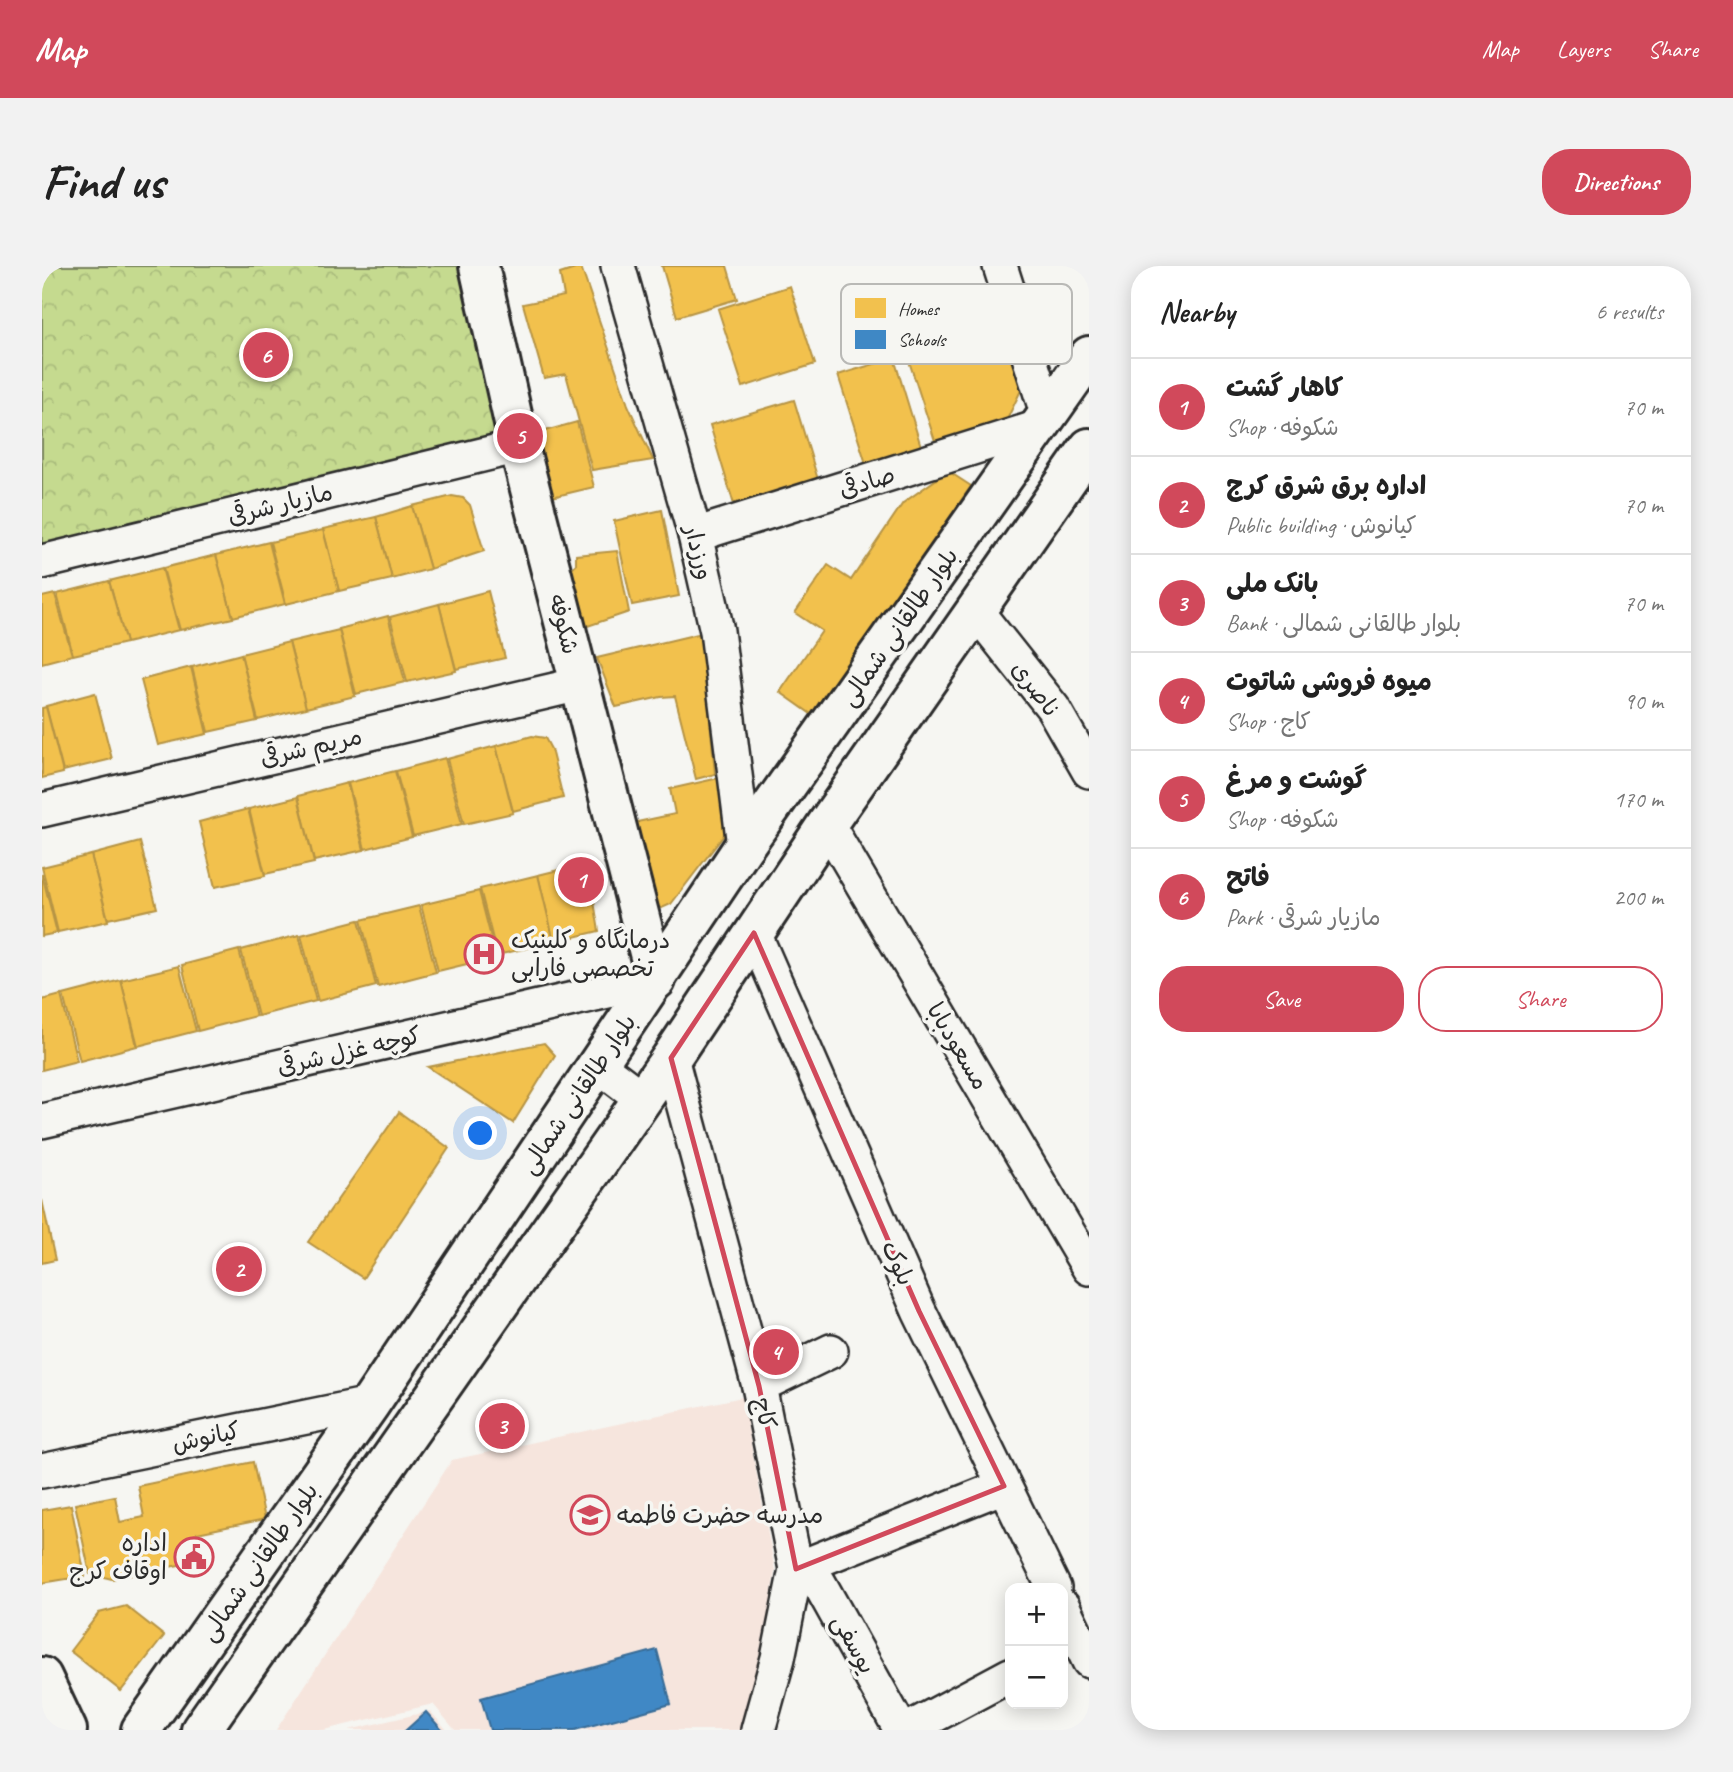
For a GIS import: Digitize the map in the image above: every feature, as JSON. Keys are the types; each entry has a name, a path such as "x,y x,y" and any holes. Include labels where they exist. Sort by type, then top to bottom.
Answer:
{"main road":[{"name":"شکوفه","path":"479,266 519,446 656,980"},
{"name":"بلوار طالقانی شمالی","path":"142,1726 370,1404 744,846 1089,356"},
{"name":"بلوار طالقانی شمالی","path":"201,1730 643,1099 827,824 1089,448"},
{"path":"42,1678 54,1730"},
{"path":"42,1678 67,1730"}],"street":[{"name":"ورزدار","path":"618,266 695,535 717,631 744,846"},
{"path":"1000,266 1005,284"},
{"path":"1027,364 1043,422"},
{"name":"صادقی","path":"695,535 1043,422"},
{"name":"مازیار شرقی","path":"42,562 519,446"},
{"name":"ناصری","path":"976,611 1053,708 1089,771"},
{"name":"مریم شرقی","path":"42,810 580,684"},
{"name":"مسعودبابا","path":"827,824 1089,1268"},
{"name":"بلوک","path":"754,933 919,1311 1052,1583"},
{"name":"کوچه غزل شرقی","path":"42,1121 656,980"},
{"name":"کاج","path":"671,1058 759,1386 796,1569 766,1723"},
{"path":"598,1065 643,1099"},
{"path":"759,1386 831,1351"},
{"name":"کیانوش","path":"42,1471 370,1404"},
{"path":"796,1569 1004,1486"},
{"name":"یوسفی","path":"796,1569 818,1581 901,1730"},
{"path":"1068,1622 1077,1649"},
{"path":"907,1730 1005,1678"}],"highlighted area":[{"path":"754,933 919,1311 1004,1486 796,1569 759,1386 671,1058"}],"shaded area":[{"name":"مدرسه حضرت فاطمه","path":"742,1397 775,1570 763,1657 739,1730 455,1730 433,1704 324,1730 276,1730 452,1460"},
{"path":"430,1711 447,1730 349,1730"}],"green space":[{"path":"42,266 467,266 512,443 42,554"}],"building: Homes":[{"path":"662,266 727,266 737,299 677,317"},
{"path":"581,267 628,405 653,460 592,470 566,374 544,378 523,304 564,296 560,274"},
{"path":"790,286 815,364 743,387 718,309"},
{"path":"874,364 896,364 923,453 868,470 838,375"},
{"path":"910,364 1018,364 1024,384 1001,432 938,450"},
{"path":"794,400 819,483 735,508 710,425"},
{"path":"577,422 594,487 552,497 537,438 541,432"},
{"path":"948,471 971,486 814,716 780,692 822,631 795,613 828,565 851,580 903,503"},
{"path":"452,496 463,498 470,505 484,551 430,569 412,506"},
{"path":"412,506 430,569 392,579 376,517"},
{"path":"662,510 679,596 632,605 614,521"},
{"path":"376,517 392,579 339,591 323,529"},
{"path":"323,530 339,591 286,604 270,542"},
{"path":"269,542 285,604 233,617 216,555"},
{"path":"617,551 629,612 573,631 567,573 576,564 576,555"},
{"path":"216,555 233,618 180,630 163,568"},
{"path":"162,568 179,630 126,643 109,581"},
{"path":"109,581 126,643 73,655 57,594"},
{"path":"488,591 505,658 456,669 439,604"},
{"path":"55,594 72,655 42,663 42,597"},
{"path":"439,604 456,671 407,682 390,617"},
{"path":"388,616 405,682 356,694 339,629"},
{"path":"339,630 355,696 306,708 289,642"},
{"path":"702,633 715,774 696,779 675,696 616,707 597,658"},
{"path":"289,642 306,708 258,720 241,654"},
{"path":"241,654 257,721 208,732 192,667"},
{"path":"191,667 207,734 158,745 141,680"},
{"path":"95,693 112,759 63,771 46,706"},
{"path":"46,707 63,773 42,778 42,708"},
{"path":"532,736 545,738 551,749 563,798 513,811 496,746"},
{"path":"496,746 513,813 464,824 447,759"},
{"path":"445,758 462,824 413,836 396,771"},
{"path":"395,771 412,837 365,849 348,783"},
{"path":"719,778 730,827 671,904 662,908 655,907 637,822 675,814 670,789"},
{"path":"347,783 364,850 314,861 298,796"},
{"path":"298,797 314,863 265,874 249,809"},
{"path":"248,809 265,876 215,887 199,822"},
{"path":"140,842 157,908 108,919 91,855"},
{"path":"91,855 108,921 58,932 42,867"},
{"path":"583,864 590,878 599,931 554,942 538,875"},
{"path":"42,874 57,933 42,936"},
{"path":"538,875 554,942 497,955 480,889"},
{"path":"479,891 496,957 438,971 421,905"},
{"path":"419,906 436,972 378,987 361,920"},
{"path":"359,920 376,986 318,1001 301,935"},
{"path":"299,935 316,1001 258,1016 241,950"},
{"path":"239,950 256,1016 198,1031 182,965"},
{"path":"179,966 196,1031 138,1046 121,980"},
{"path":"121,980 137,1046 80,1061 63,995"},
{"path":"61,995 77,1061 42,1070 42,1000"},
{"path":"544,1043 555,1055 513,1123 428,1067"},
{"path":"399,1112 449,1148 363,1278 308,1242"},
{"path":"42,1200 55,1260 42,1263"},
{"path":"253,1462 265,1519 197,1533 203,1560 112,1579 90,1574 75,1504 115,1496 120,1522 144,1517 138,1486"},
{"path":"71,1505 85,1576 42,1583 42,1510"},
{"path":"126,1606 164,1636 121,1691 70,1651 99,1613"}],"building: Schools":[{"path":"657,1650 671,1704 575,1730 490,1730 481,1698"},
{"path":"426,1712 442,1730 406,1730"}],"place":[{"name":"فاتح","path":"266,355"},
{"name":"گوشت و مرغ","path":"520,436"},
{"name":"کاهار گشت","path":"581,880"},
{"name":"درمانگاه و کلینیک تخصصی فارابی","path":"484,954"},
{"name":"اداره برق شرق کرج","path":"239,1269"},
{"name":"میوه فروشی شاتوت","path":"776,1352"},
{"name":"بانک ملی","path":"502,1426"},
{"name":"مدرسه حضرت فاطمه","path":"590,1515"},
{"name":"اداره اوقاف کرج","path":"194,1557"}]}
